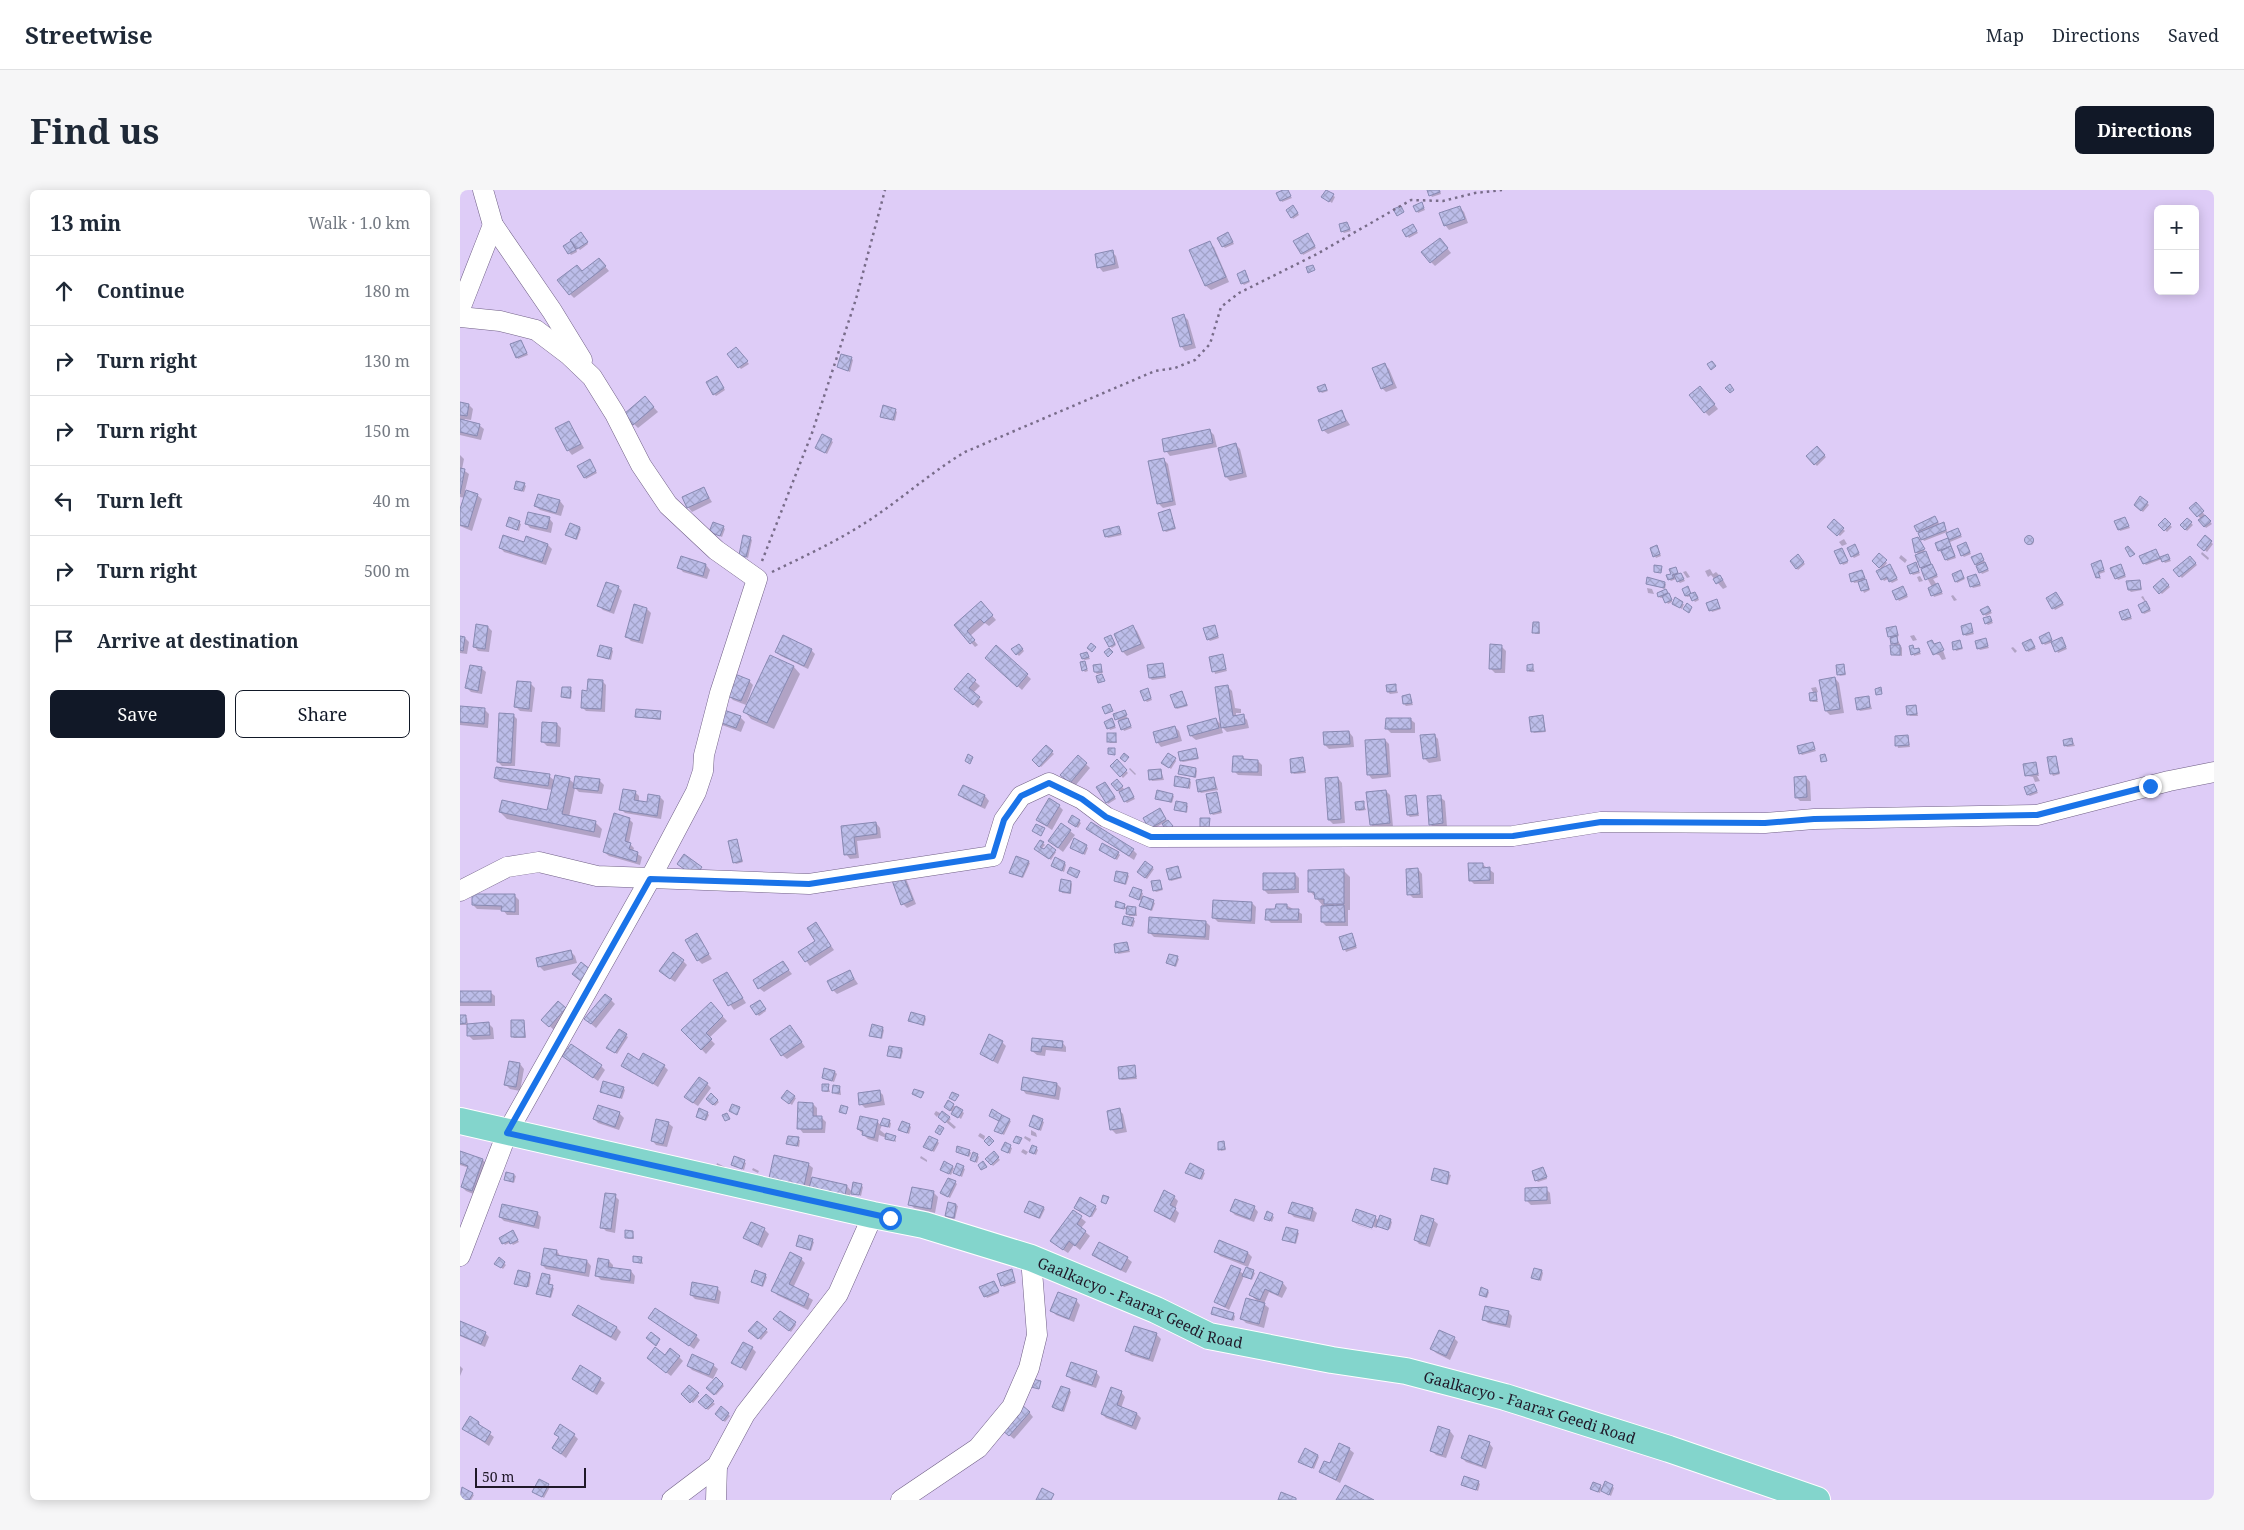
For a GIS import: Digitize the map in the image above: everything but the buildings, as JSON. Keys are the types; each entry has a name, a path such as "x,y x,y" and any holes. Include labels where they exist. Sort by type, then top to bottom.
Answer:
{"main road":[{"name":"Gaalkacyo - Faarax Geedi Road","path":"460,1121 873,1215 924,1224 1031,1258 1156,1310 1209,1336 1332,1360 1406,1371 1505,1397 1669,1449 1816,1500"}],"street":[{"path":"460,1256 507,1133 650,879 692,800 700,778 706,746 720,694 758,579 716,550 668,505 641,465 615,414 552,311 493,225 482,190"},
{"path":"460,309 493,225"},
{"path":"460,317 500,321 536,330 569,355 592,377"},
{"path":"460,890 507,867 539,862 597,876 809,884 993,856 1004,820 1021,796 1049,783 1082,799 1106,817 1151,837 1503,836 1601,822 1765,823 1814,819 2037,815 2169,781 2214,772"},
{"path":"672,1500 717,1466 746,1414 838,1294 873,1215"},
{"path":"901,1500 978,1448 1012,1407 1029,1368 1037,1335 1031,1258"},
{"path":"716,1500 717,1466"}],"path":[{"path":"758,579 762,559 812,433 856,299 884,190"},
{"path":"758,579 834,541 874,517 944,464 965,452 1155,371 1175,368 1195,360 1210,344 1221,307 1238,293 1317,254 1411,200 1443,201 1502,190"}],"route":[{"path":"890,1218 507,1133 650,879 809,884 993,856 1004,820 1021,796 1049,783 1082,799 1106,817 1151,837 1513,836 1601,822 1765,823 1814,819 2037,815 2150,786"}]}
